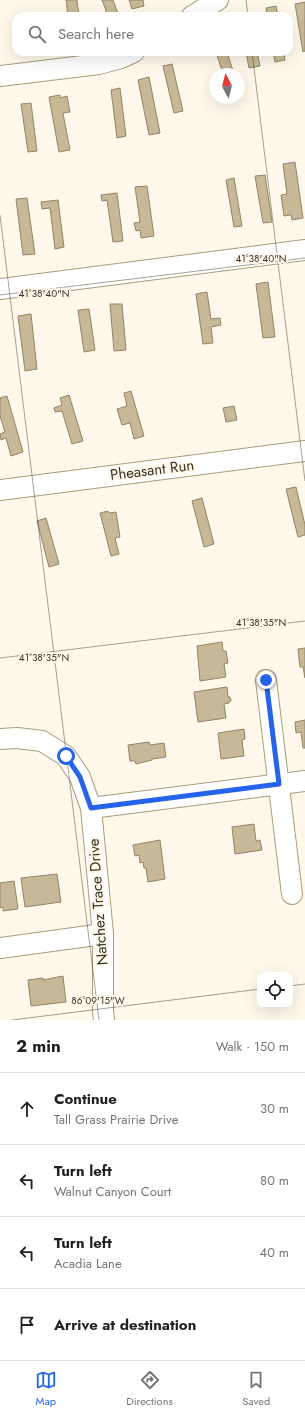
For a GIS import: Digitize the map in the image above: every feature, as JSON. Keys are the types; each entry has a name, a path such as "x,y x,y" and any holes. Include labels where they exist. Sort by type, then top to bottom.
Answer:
{"street":[{"path":"198,12 218,0"},
{"path":"0,76 99,64 125,56"},
{"path":"0,289 305,250"},
{"name":"Pheasant Run","path":"0,490 305,451"},
{"path":"266,680 292,894"},
{"name":"Natchez Trace Drive","path":"0,739 17,738 42,741 66,756 80,777 91,808 103,934 104,1020"},
{"path":"91,808 305,780"},
{"path":"0,948 103,934"}],"building":[{"path":"66,0 77,0 78,12 68,12"},
{"path":"102,0 113,0 118,12 106,12"},
{"path":"129,0 143,0 144,6 132,9"},
{"path":"305,2 305,51 303,52 295,4"},
{"path":"276,6 277,12 266,12 266,8"},
{"path":"217,56 228,56 232,68 221,68"},
{"path":"247,56 258,56 260,66 249,68"},
{"path":"274,56 284,56 285,60 275,62"},
{"path":"172,64 183,111 174,113 163,66"},
{"path":"149,77 160,133 149,135 138,80"},
{"path":"120,88 126,136 117,138 111,90"},
{"path":"60,95 60,98 67,96 70,112 63,113 70,150 59,152 49,97"},
{"path":"31,103 37,151 28,152 21,104"},
{"path":"295,162 303,218 292,220 291,215 284,216 281,195 287,194 283,164"},
{"path":"265,175 272,222 263,223 255,176"},
{"path":"234,178 242,226 234,227 226,180"},
{"path":"147,186 154,236 141,238 140,230 136,231 134,223 140,222 135,187"},
{"path":"117,193 123,241 113,242 107,200 102,201 101,195"},
{"path":"27,198 35,254 23,255 16,199"},
{"path":"58,200 64,247 55,249 50,208 42,209 41,202"},
{"path":"268,282 275,337 263,338 256,284"},
{"path":"207,292 211,319 220,318 221,325 211,327 213,343 203,344 196,294"},
{"path":"110,304 122,304 126,350 114,351"},
{"path":"89,309 95,350 84,352 78,310"},
{"path":"31,314 37,369 25,371 18,316"},
{"path":"131,391 144,436 134,439 130,423 122,425 117,409 127,406 124,393"},
{"path":"69,395 83,441 72,444 62,411 55,412 54,408 62,405 60,398"},
{"path":"7,396 23,452 11,456 6,438 1,440 0,434 5,432 0,416 0,398"},
{"path":"234,406 237,420 226,422 223,408"},
{"path":"296,487 305,525 305,535 298,537 286,489"},
{"path":"202,498 214,544 204,547 192,501"},
{"path":"108,511 109,513 116,512 120,537 115,538 119,554 111,556 100,513"},
{"path":"46,518 59,564 49,567 37,521"},
{"path":"222,642 223,651 226,651 228,663 224,664 226,677 200,681 197,646"},
{"path":"305,648 305,678 303,667 300,667 298,649"},
{"path":"227,687 228,697 230,697 231,701 224,704 226,718 198,722 194,692"},
{"path":"305,720 305,748 303,748 301,732 296,733 295,722"},
{"path":"244,729 245,739 242,740 244,756 221,759 218,733"},
{"path":"149,742 150,745 164,743 166,757 152,759 136,764 135,761 130,761 128,745"},
{"path":"254,824 256,841 260,840 262,850 235,854 232,827"},
{"path":"160,840 165,879 148,882 146,868 144,868 143,862 140,863 139,855 135,856 133,845"},
{"path":"57,874 61,902 25,907 21,878"},
{"path":"14,881 18,909 3,911 3,907 0,908 0,883"},
{"path":"63,976 66,1002 31,1006 28,980 43,978 43,980"}],"route":[{"path":"66,756 80,777 91,808 279,784 266,680"}]}
